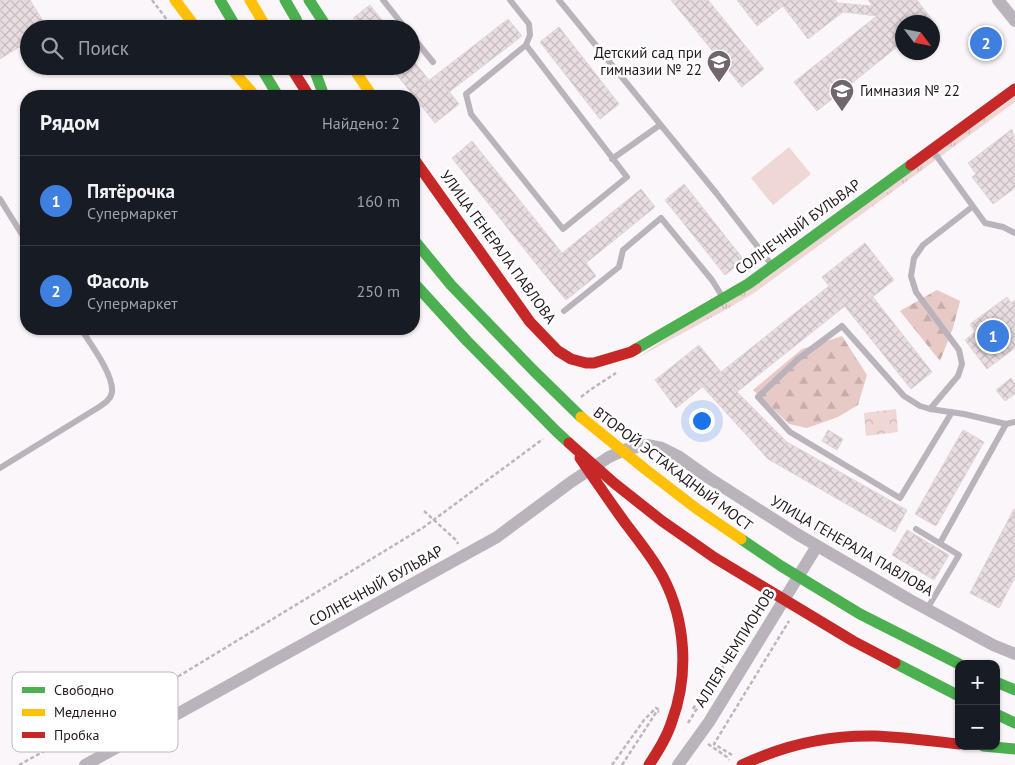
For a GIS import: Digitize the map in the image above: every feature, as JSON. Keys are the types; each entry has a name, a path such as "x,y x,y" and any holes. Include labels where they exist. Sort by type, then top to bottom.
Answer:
{"main road":[{"path":"175,0 190,20"},
{"path":"220,0 232,20"},
{"path":"250,0 262,20"},
{"path":"285,0 296,20"},
{"path":"310,0 322,20"},
{"path":"237,75 250,90"},
{"path":"265,75 274,90"},
{"path":"296,75 305,90"},
{"path":"316,75 322,90"},
{"path":"358,75 368,90"},
{"name":"СОЛНЕЧНЫЙ БУЛЬВАР","path":"586,363 594,363 631,352 748,284 929,146 1015,89"},
{"name":"УЛИЦА ГЕНЕРАЛА ПАВЛОВА","path":"420,167 530,322 558,352 571,359 586,363"},
{"name":"ВТОРОЙ ЭСТАКАДНЫЙ МОСТ","path":"420,247 458,292 574,411 645,470 704,514 781,566 860,614 955,662"},
{"path":"420,290 493,369 556,431 662,521 715,558 853,641 955,694"},
{"path":"568,441 656,565 669,590 676,613 683,650 679,698 666,736 649,765"},
{"path":"1000,684 1015,690"},
{"path":"1000,716 1015,723"},
{"path":"738,762 818,740 849,736 878,736 955,744"},
{"path":"1000,748 1015,750"}],"street":[{"path":"998,0 1015,21"},
{"name":"СОЛНЕЧНЫЙ БУЛЬВАР","path":"178,714 497,537 609,457 627,448 647,445 662,448 678,456"},
{"name":"УЛИЦА ГЕНЕРАЛА ПАВЛОВА","path":"678,456 709,478 817,546 927,609 993,645 1015,654"},
{"name":"АЛЛЕЯ ЧЕМПИОНОВ","path":"678,765 708,722 817,546"},
{"name":"СОЛНЕЧНЫЙ БУЛЬВАР","path":"85,765 109,752"}],"lane":[{"path":"383,0 399,20"},
{"path":"510,0 529,24 530,36 526,44 466,94 471,114 563,229 627,178 526,44"},
{"path":"560,0 773,266"},
{"path":"420,46 433,62"},
{"path":"612,159 660,124"},
{"path":"929,146 985,223 1015,233"},
{"path":"0,199 20,231"},
{"path":"930,409 958,376 962,364 959,350 916,292 911,276 914,258 922,245 972,207"},
{"path":"564,311 620,267 623,250 661,218 712,280 724,299"},
{"path":"952,412 900,498 790,432 758,397 798,359 842,326 904,396 920,406 930,409 952,412 1006,424 1015,422"},
{"path":"0,468 108,401 112,393 110,379 85,335"},
{"path":"940,543 1006,424"},
{"path":"916,529 959,555 927,609"}],"path":[{"path":"152,0 167,20"},
{"path":"577,400 622,370"},
{"path":"178,677 424,528 549,434"},
{"path":"424,511 456,541 465,556"},
{"path":"682,725 758,601"},
{"path":"684,730 762,603"},
{"path":"738,762 731,754 714,744 790,620"},
{"path":"612,765 644,720 656,708 663,712"},
{"path":"19,765 42,752"}],"green space":[{"path":"1015,97 1015,102 754,293 639,357"},
{"path":"789,147 811,174 773,205 751,178"},
{"path":"937,290 960,301 953,328 940,361 900,311"},
{"path":"842,336 867,375 858,405 838,417 807,428 789,424 753,390 802,349"},
{"path":"896,409 898,432 866,436 864,413"}],"building":[{"path":"0,0 30,0 42,20 20,20 20,47 0,59"},
{"path":"671,0 708,0 764,69 742,87"},
{"path":"737,0 835,0 838,3 872,6 879,14 877,16 843,12 808,39 783,6 757,26"},
{"name":"Гимназия № 22","path":"868,0 917,0 928,15 895,15 895,49 817,111 794,82 879,14"},
{"path":"370,5 382,20 354,20 353,18"},
{"path":"508,19 522,36 449,92 436,75"},
{"path":"984,25 987,28 986,33 998,48 987,57 969,35"},
{"path":"559,27 619,104 600,119 540,42"},
{"path":"420,69 429,80 417,90 409,90 397,75 420,75"},
{"path":"436,75 459,104 435,123 420,104 420,90 417,90"},
{"path":"1012,129 1015,141 1015,188 993,204 972,177 976,174 968,163"},
{"path":"472,141 562,253 541,270 452,158"},
{"path":"684,184 744,260 725,275 665,200"},
{"path":"641,189 655,207 586,263 572,245"},
{"path":"865,243 894,280 851,314 822,277"},
{"path":"572,245 596,276 566,300 541,270"},
{"path":"829,286 845,306 737,392 721,372"},
{"path":"873,297 932,372 911,389 851,314"},
{"path":"1007,297 1011,303 1015,300 1015,348 987,369 965,340 975,332 970,324"},
{"path":"699,345 721,372 676,408 655,380"},
{"path":"721,372 737,392 787,442 775,463 768,459 703,387"},
{"path":"1011,378 1015,384 1015,394 1005,401 996,390"},
{"path":"828,430 843,439 837,450 822,441"},
{"path":"963,430 984,442 936,526 915,514"},
{"path":"787,442 907,510 895,532 775,463"},
{"path":"1014,509 1015,577 999,608 970,593"},
{"path":"907,530 949,555 934,580 892,555"}],"traffic: fast":[{"path":"220,0 232,20"},
{"path":"285,0 296,20"},
{"path":"309,0 322,20"},
{"path":"265,75 274,90"},
{"path":"316,75 322,90"},
{"path":"636,349 748,284 911,165"},
{"path":"420,247 451,285 581,417"},
{"path":"420,290 467,341 569,443"},
{"path":"741,539 781,566 860,614 955,662"},
{"path":"895,663 955,694"},
{"path":"1000,684 1015,690"},
{"path":"1000,716 1015,723"},
{"path":"1000,748 1015,749"}],"traffic: slow":[{"path":"175,0 190,20"},
{"path":"250,0 262,20"},
{"path":"237,75 250,90"},
{"path":"358,75 368,90"},
{"path":"581,417 697,509 741,539"}],"traffic: jam":[{"path":"296,75 305,90"},
{"path":"911,165 1015,89"},
{"path":"420,167 530,322 558,351 571,359 594,363 636,349"},
{"path":"569,443 614,483 662,521 715,558 853,641 895,663"},
{"path":"580,458 655,563 671,594 676,612 682,648 683,667 681,685 670,727 649,765"},
{"path":"742,765 790,747 841,737 886,737 955,744"}],"place":[{"name":"Фасоль","path":"986,43"},
{"name":"Детский сад при гимназии № 22","path":"719,83"},
{"name":"Гимназия № 22","path":"842,112"},
{"name":"Пятёрочка","path":"993,336"}]}
